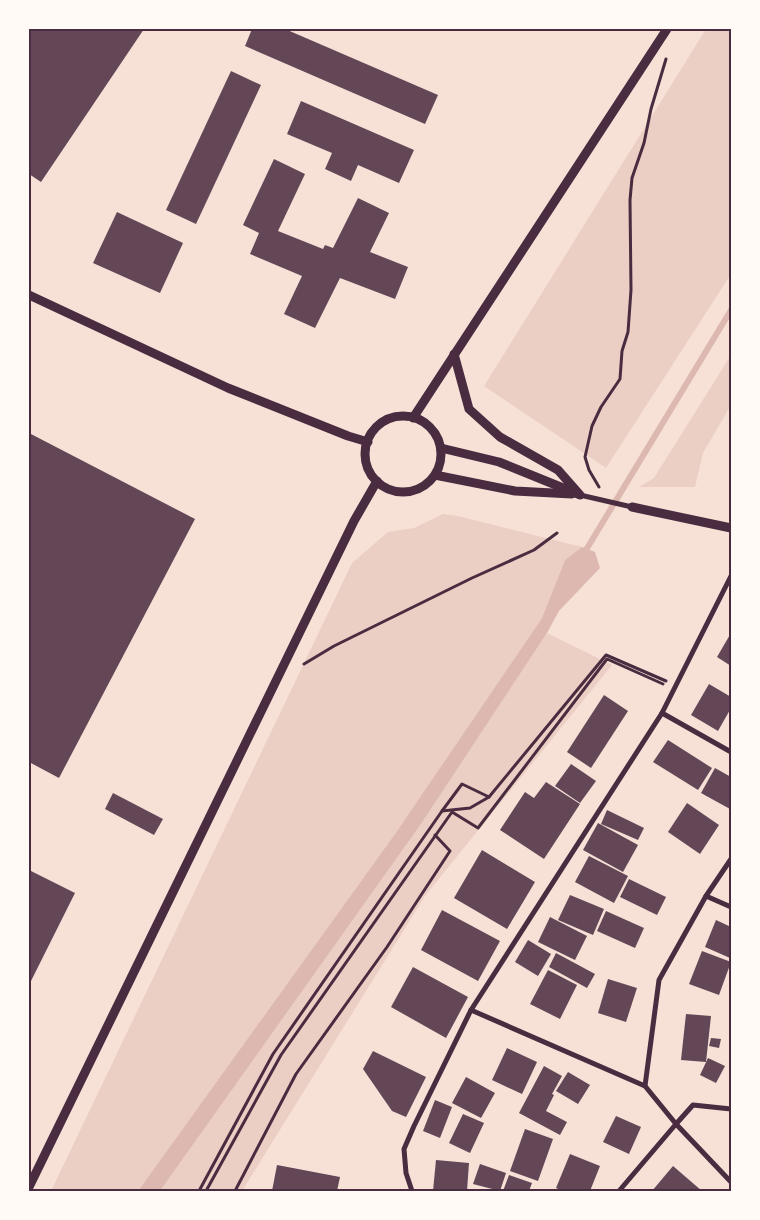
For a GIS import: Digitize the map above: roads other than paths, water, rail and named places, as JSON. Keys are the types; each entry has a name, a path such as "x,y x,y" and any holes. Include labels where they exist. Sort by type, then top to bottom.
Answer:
{"street":[{"path":"413,418 667,29"},
{"path":"29,295 228,388 348,436 368,442"},
{"path":"454,354 469,409 500,437 558,470 580,495"},
{"path":"400,416 413,418 426,424 433,431 441,448 441,457 435,475 421,488 402,492 393,491 377,481 371,474 365,456 368,442 375,429 382,423 400,416"},
{"path":"441,448 499,462 580,495 731,528"},
{"path":"435,475 515,491 580,495"},
{"path":"29,1186 354,521 377,481"},
{"path":"412,1191 406,1173 404,1150 470,1010 662,713 731,576"},
{"path":"662,713 731,752"},
{"path":"645,1086 659,980 706,896 731,859"},
{"path":"706,896 731,907"},
{"path":"470,1010 645,1086 676,1124 731,1182"},
{"path":"619,1191 694,1105 731,1109"}],"waterway":[{"path":"583,555 731,310"}]}
